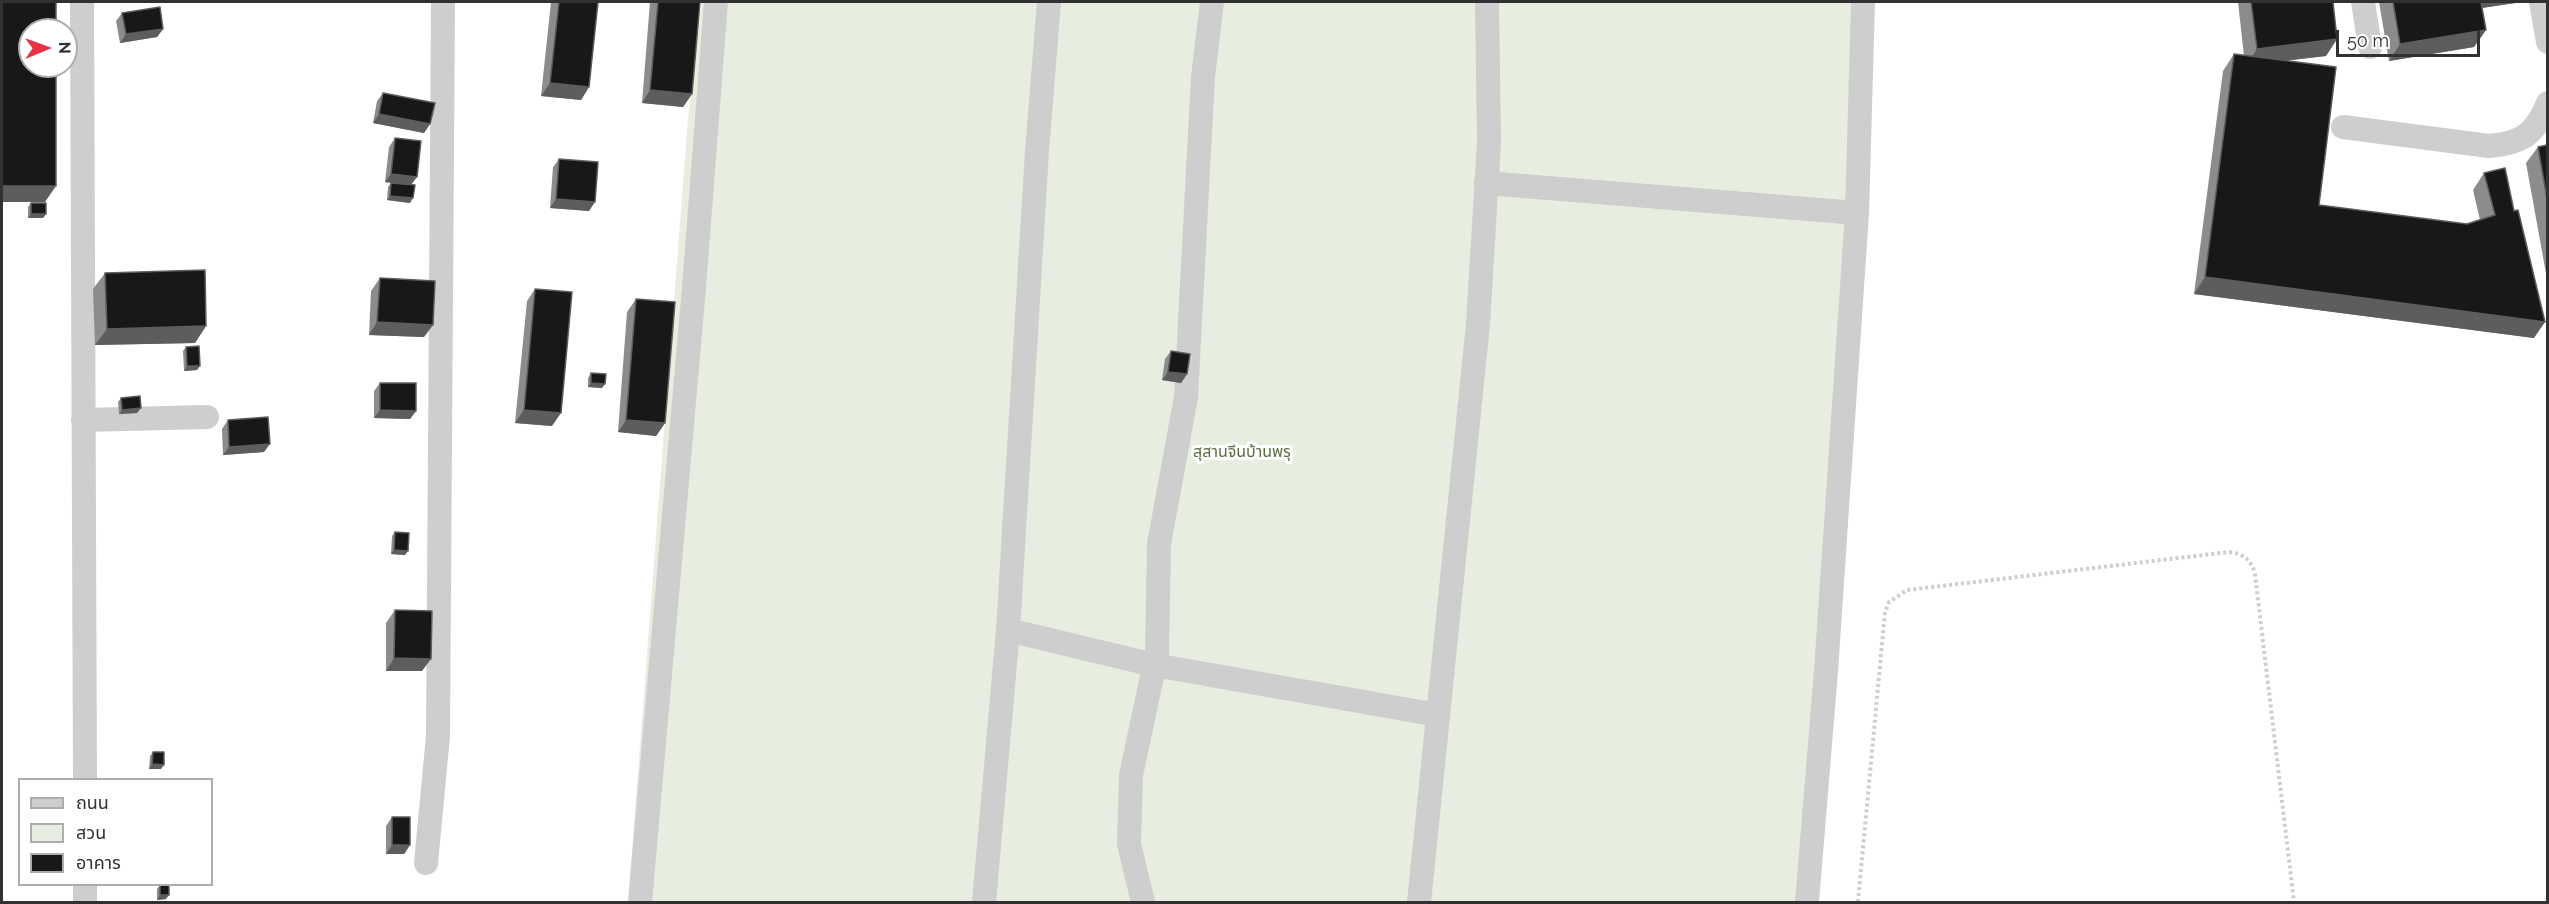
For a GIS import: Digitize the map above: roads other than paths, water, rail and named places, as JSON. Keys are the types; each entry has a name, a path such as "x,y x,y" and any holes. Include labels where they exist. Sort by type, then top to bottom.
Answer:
{"street":[{"path":"82,2 85,778"},
{"path":"426,863 438,736 443,2"},
{"path":"640,903 694,288 716,2"},
{"path":"984,903 1008,630 1037,151 1049,2"},
{"path":"1143,903 1129,844 1131,775 1157,653 1159,544 1186,397 1203,77 1212,2"},
{"path":"1419,903 1477,336 1489,142 1487,2"},
{"path":"1807,903 1826,671 1857,213 1863,2"},
{"path":"2362,2 2370,48"},
{"path":"2541,2 2547,42"},
{"path":"2343,127 2489,146 2499,145 2517,141 2530,133 2540,120 2547,103"},
{"path":"1486,183 1857,213"},
{"path":"83,420 207,417"},
{"path":"1008,630 1154,665 1438,715"},
{"path":"85,886 85,903"}],"park label":[{"name":"สุสานจีนบ้านพรุ","path":"1242,452"}]}
